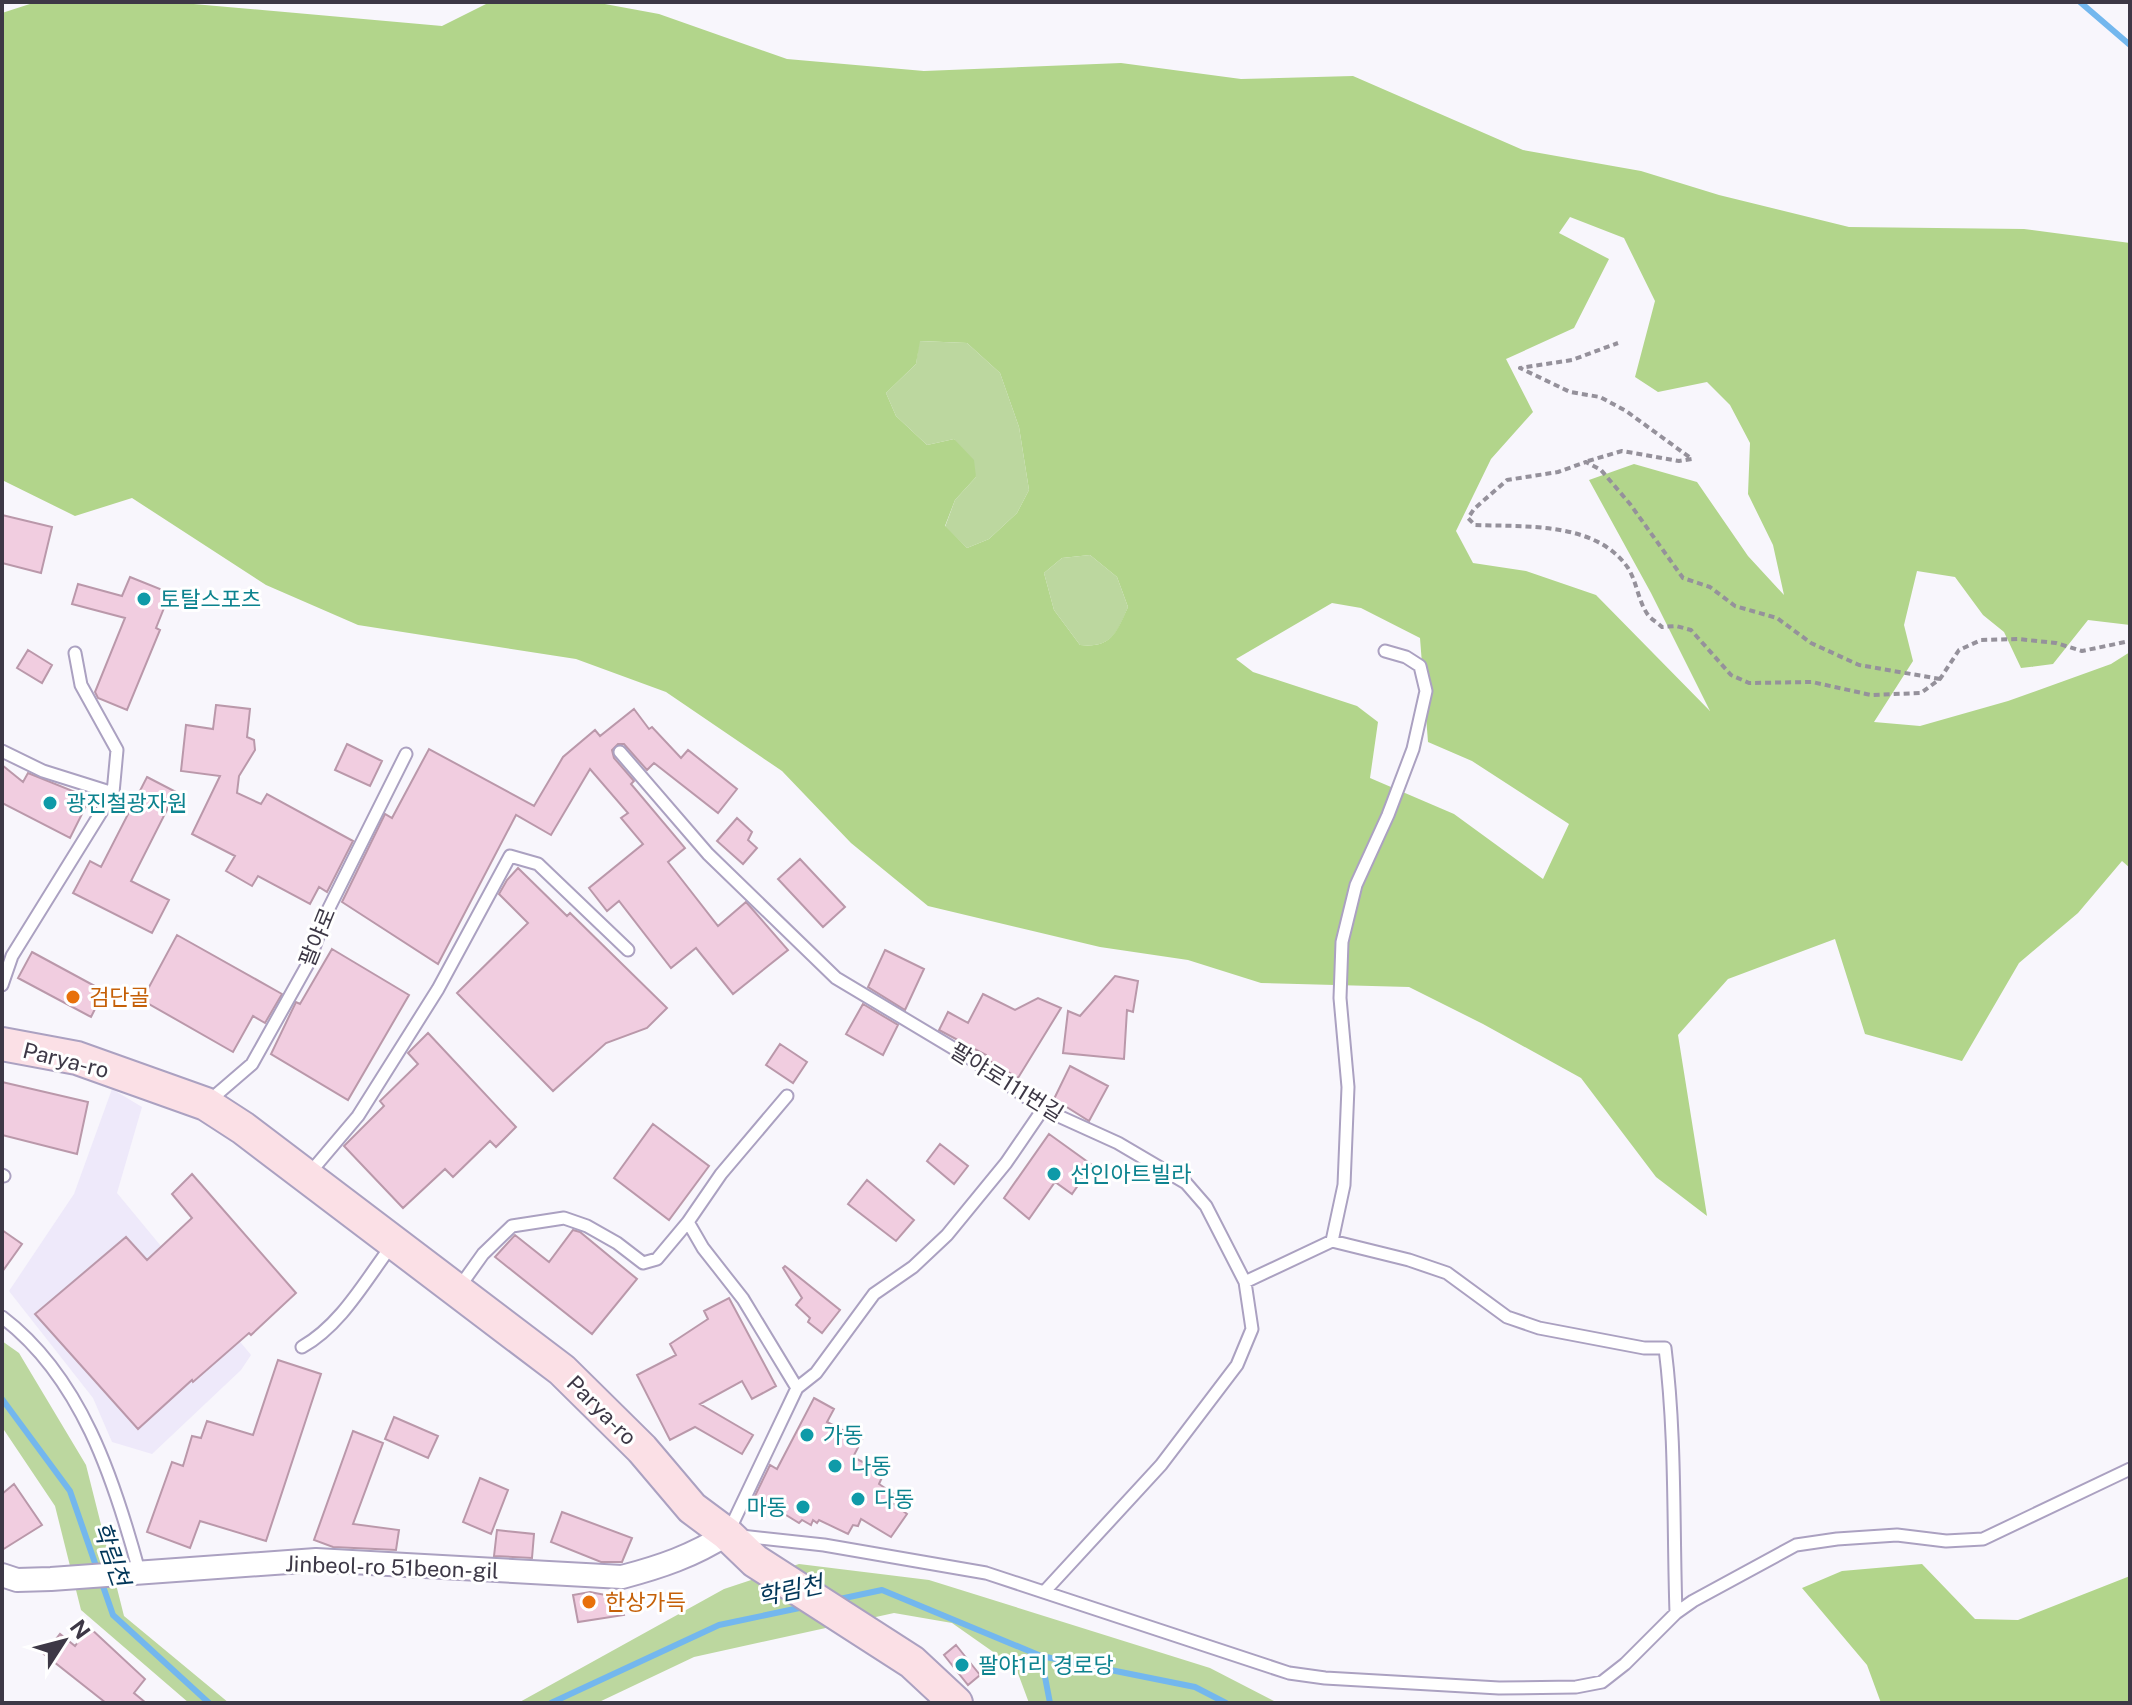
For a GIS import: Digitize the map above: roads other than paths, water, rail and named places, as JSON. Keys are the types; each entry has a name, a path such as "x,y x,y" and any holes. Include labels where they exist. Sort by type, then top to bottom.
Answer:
{"street":[{"name":"Parya-ro","path":"2,1044 77,1058 206,1104 243,1128 562,1370 642,1449 692,1508 727,1534 755,1561 912,1662 956,1703"},
{"name":"Jinbeol-ro 51beon-gil","path":"9,1577 51,1579 316,1560 622,1577 678,1561 727,1534"},
{"path":"2,1599 9,1577"}],"lane":[{"path":"1332,1241 1344,1185 1348,1087 1340,998 1342,942 1356,885 1388,815 1413,749 1426,691 1420,666 1406,657 1385,651"},
{"path":"2,985 12,956 113,793 117,750 81,685 75,653"},
{"path":"2,751 43,771 113,793"},
{"name":"팔야로111번길","path":"620,752 708,854 836,978 973,1060 1043,1109 1118,1143 1186,1183 1206,1206 1245,1282 1252,1329 1237,1365 1161,1465 1045,1591"},
{"name":"팔야로","path":"206,1104 252,1064 309,962 326,914 406,754"},
{"path":"308,1176 358,1116 438,989 510,856 538,864 628,950"},
{"path":"2,945 12,956"},
{"path":"458,1290 483,1254 512,1226 564,1218 597,1231 643,1263 657,1259 688,1222 721,1174 787,1096"},
{"path":"1043,1109 1006,1163 947,1235 913,1267 874,1294 816,1373 797,1388 727,1534 824,1545 986,1573 1289,1673 1325,1678 1499,1688 1576,1687 1602,1682 1636,1654 1676,1613 1796,1545 1897,1535 1946,1541 1983,1539 2130,1469"},
{"path":"688,1222 703,1248 743,1299 797,1388"},
{"path":"302,1347 322,1336 394,1241"},
{"path":"1245,1282 1332,1241 1447,1273 1507,1317 1539,1328 1644,1348 1665,1348 1673,1405 1676,1613"},
{"path":"2,1317 47,1360 91,1431 120,1501 132,1573"}],"waterway":[{"path":"2080,2 2130,45"},
{"name":"학림천","path":"2,1399 70,1491 113,1615 209,1703"},
{"name":"학림천","path":"835,1600 882,1590 1041,1656 1195,1687 1226,1703"},
{"name":"학림천","path":"551,1703 719,1625 804,1607"},
{"path":"1041,1656 1050,1703"}],"place":[{"name":"토탈스포츠","path":"144,599"},
{"name":"광진철광자원","path":"50,803"},
{"name":"검단골","path":"73,997"},
{"name":"선인아트빌라","path":"1054,1174"},
{"name":"가동","path":"807,1435"},
{"name":"나동","path":"835,1466"},
{"name":"다동","path":"858,1499"},
{"name":"마동","path":"803,1507"},
{"name":"한상가득","path":"589,1602"},
{"name":"팔야1리 경로당","path":"962,1665"}]}
